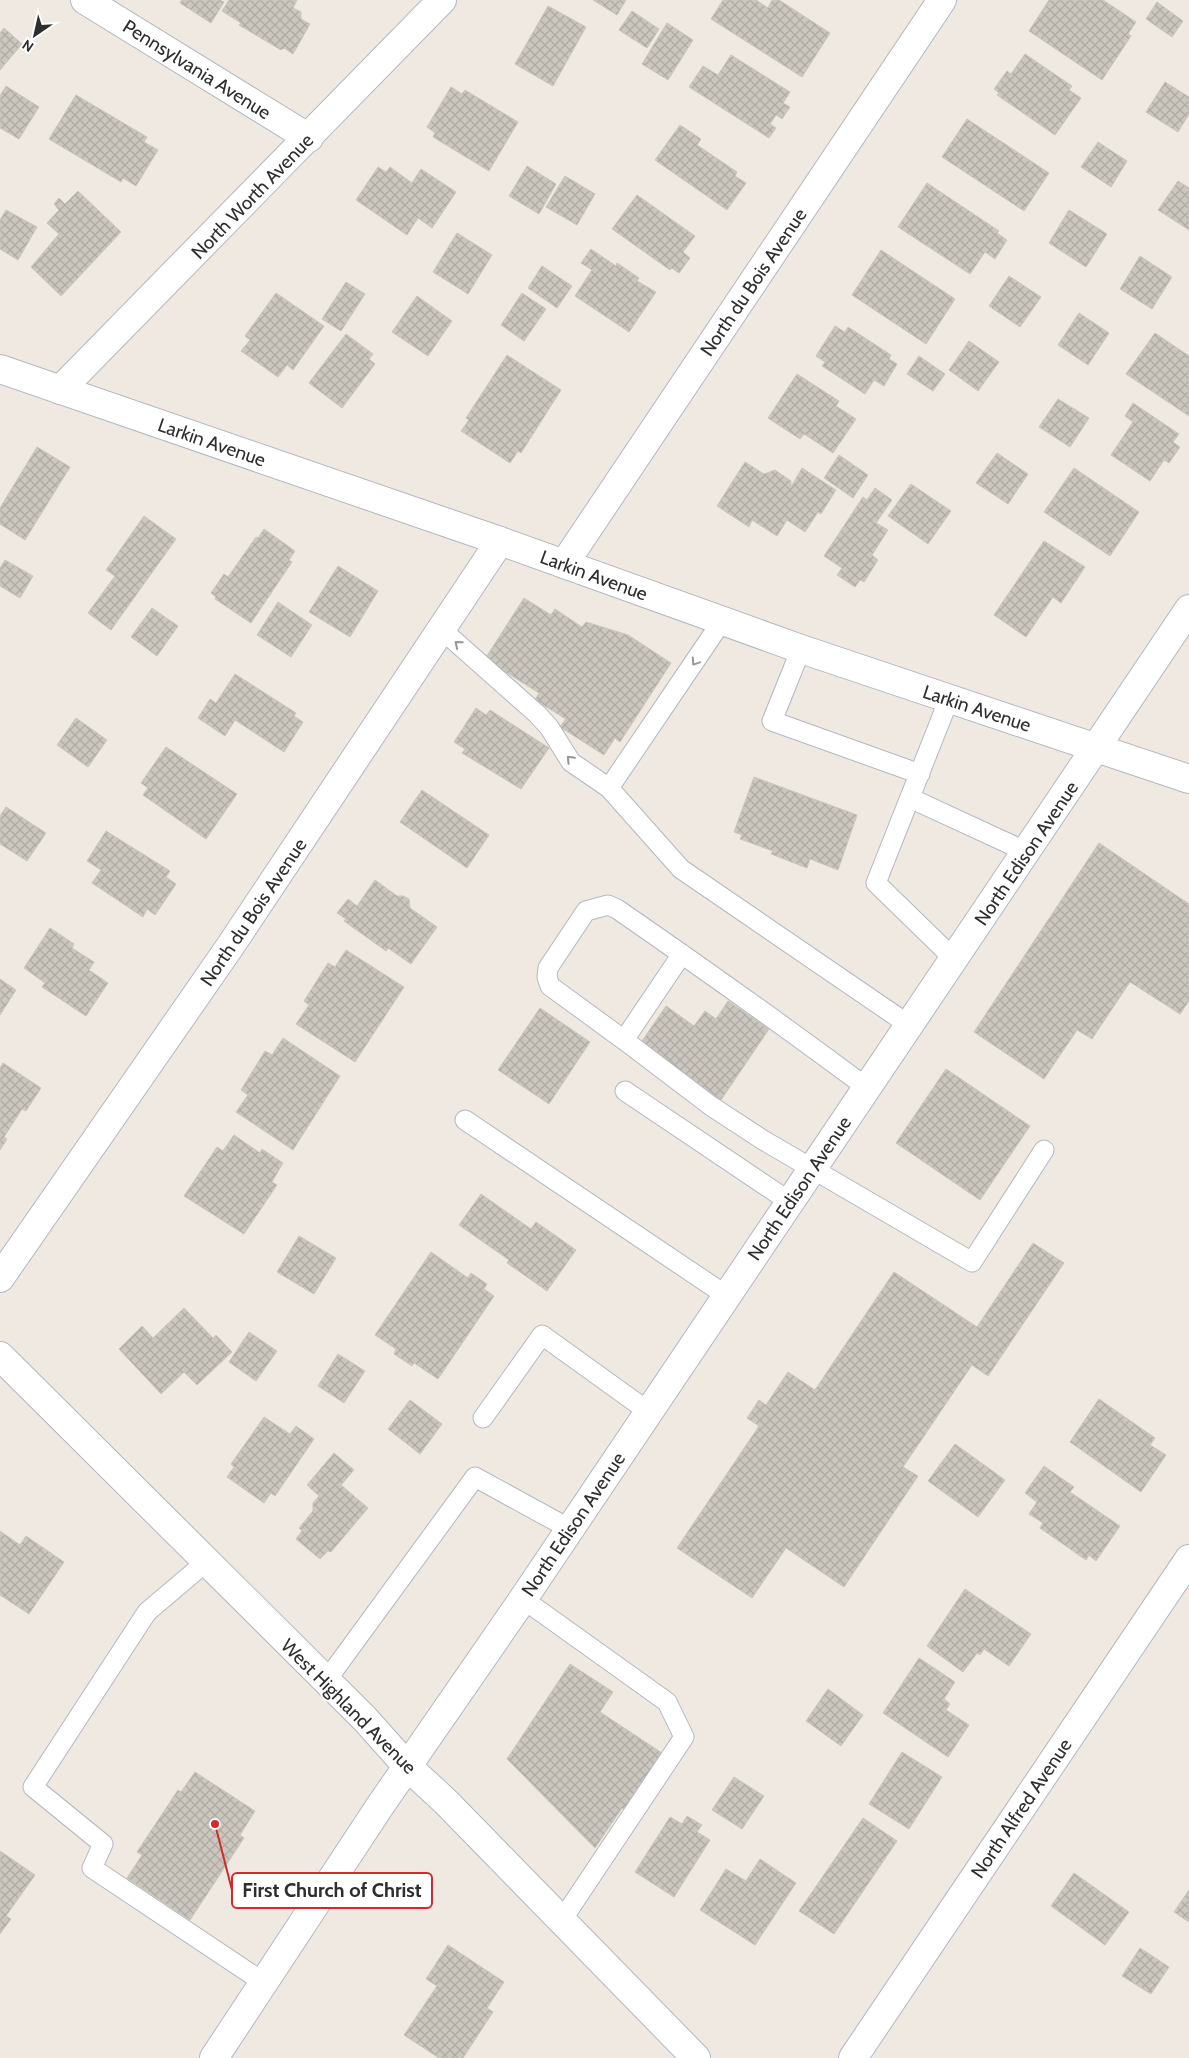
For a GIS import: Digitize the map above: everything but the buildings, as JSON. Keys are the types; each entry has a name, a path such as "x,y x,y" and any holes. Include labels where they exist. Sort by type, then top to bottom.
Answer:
{"street":[{"name":"Pennsylvania Avenue","path":"85,0 309,138"},
{"name":"North Worth Avenue","path":"60,390 309,138 442,0"},
{"name":"North du Bois Avenue","path":"564,564 942,0"},
{"name":"Larkin Avenue","path":"0,370 500,541 801,650 1189,779"},
{"name":"North du Bois Avenue","path":"0,1278 223,956 500,541"},
{"name":"North Edison Avenue","path":"214,2058 407,1766 523,1599 1189,609"},
{"name":"West Highland Avenue","path":"0,1356 326,1681 407,1766 445,1800 696,2058"},
{"name":"North Alfred Avenue","path":"853,2058 1189,1559"}],"lane":[{"path":"609,788 722,622"},
{"path":"441,629 537,714 549,727 571,762 609,788 681,869 908,1025"},
{"path":"801,650 772,721 920,774"},
{"path":"949,699 876,882 954,959"},
{"path":"910,798 1027,852"},
{"path":"866,1087 682,954 618,909 608,905 586,910 548,968 547,977 550,986 711,1106 764,1140 972,1262 1044,1150"},
{"path":"624,1040 682,954"},
{"path":"625,1091 790,1202"},
{"path":"465,1120 727,1296"},
{"path":"483,1418 542,1335 649,1412"},
{"path":"326,1681 475,1477 570,1529"},
{"path":"206,1562 147,1612 33,1787 103,1844 92,1868 263,1982"},
{"path":"523,1599 667,1702 684,1737 562,1920"}],"place":[{"name":"First Church of Christ","path":"215,1824"}]}
